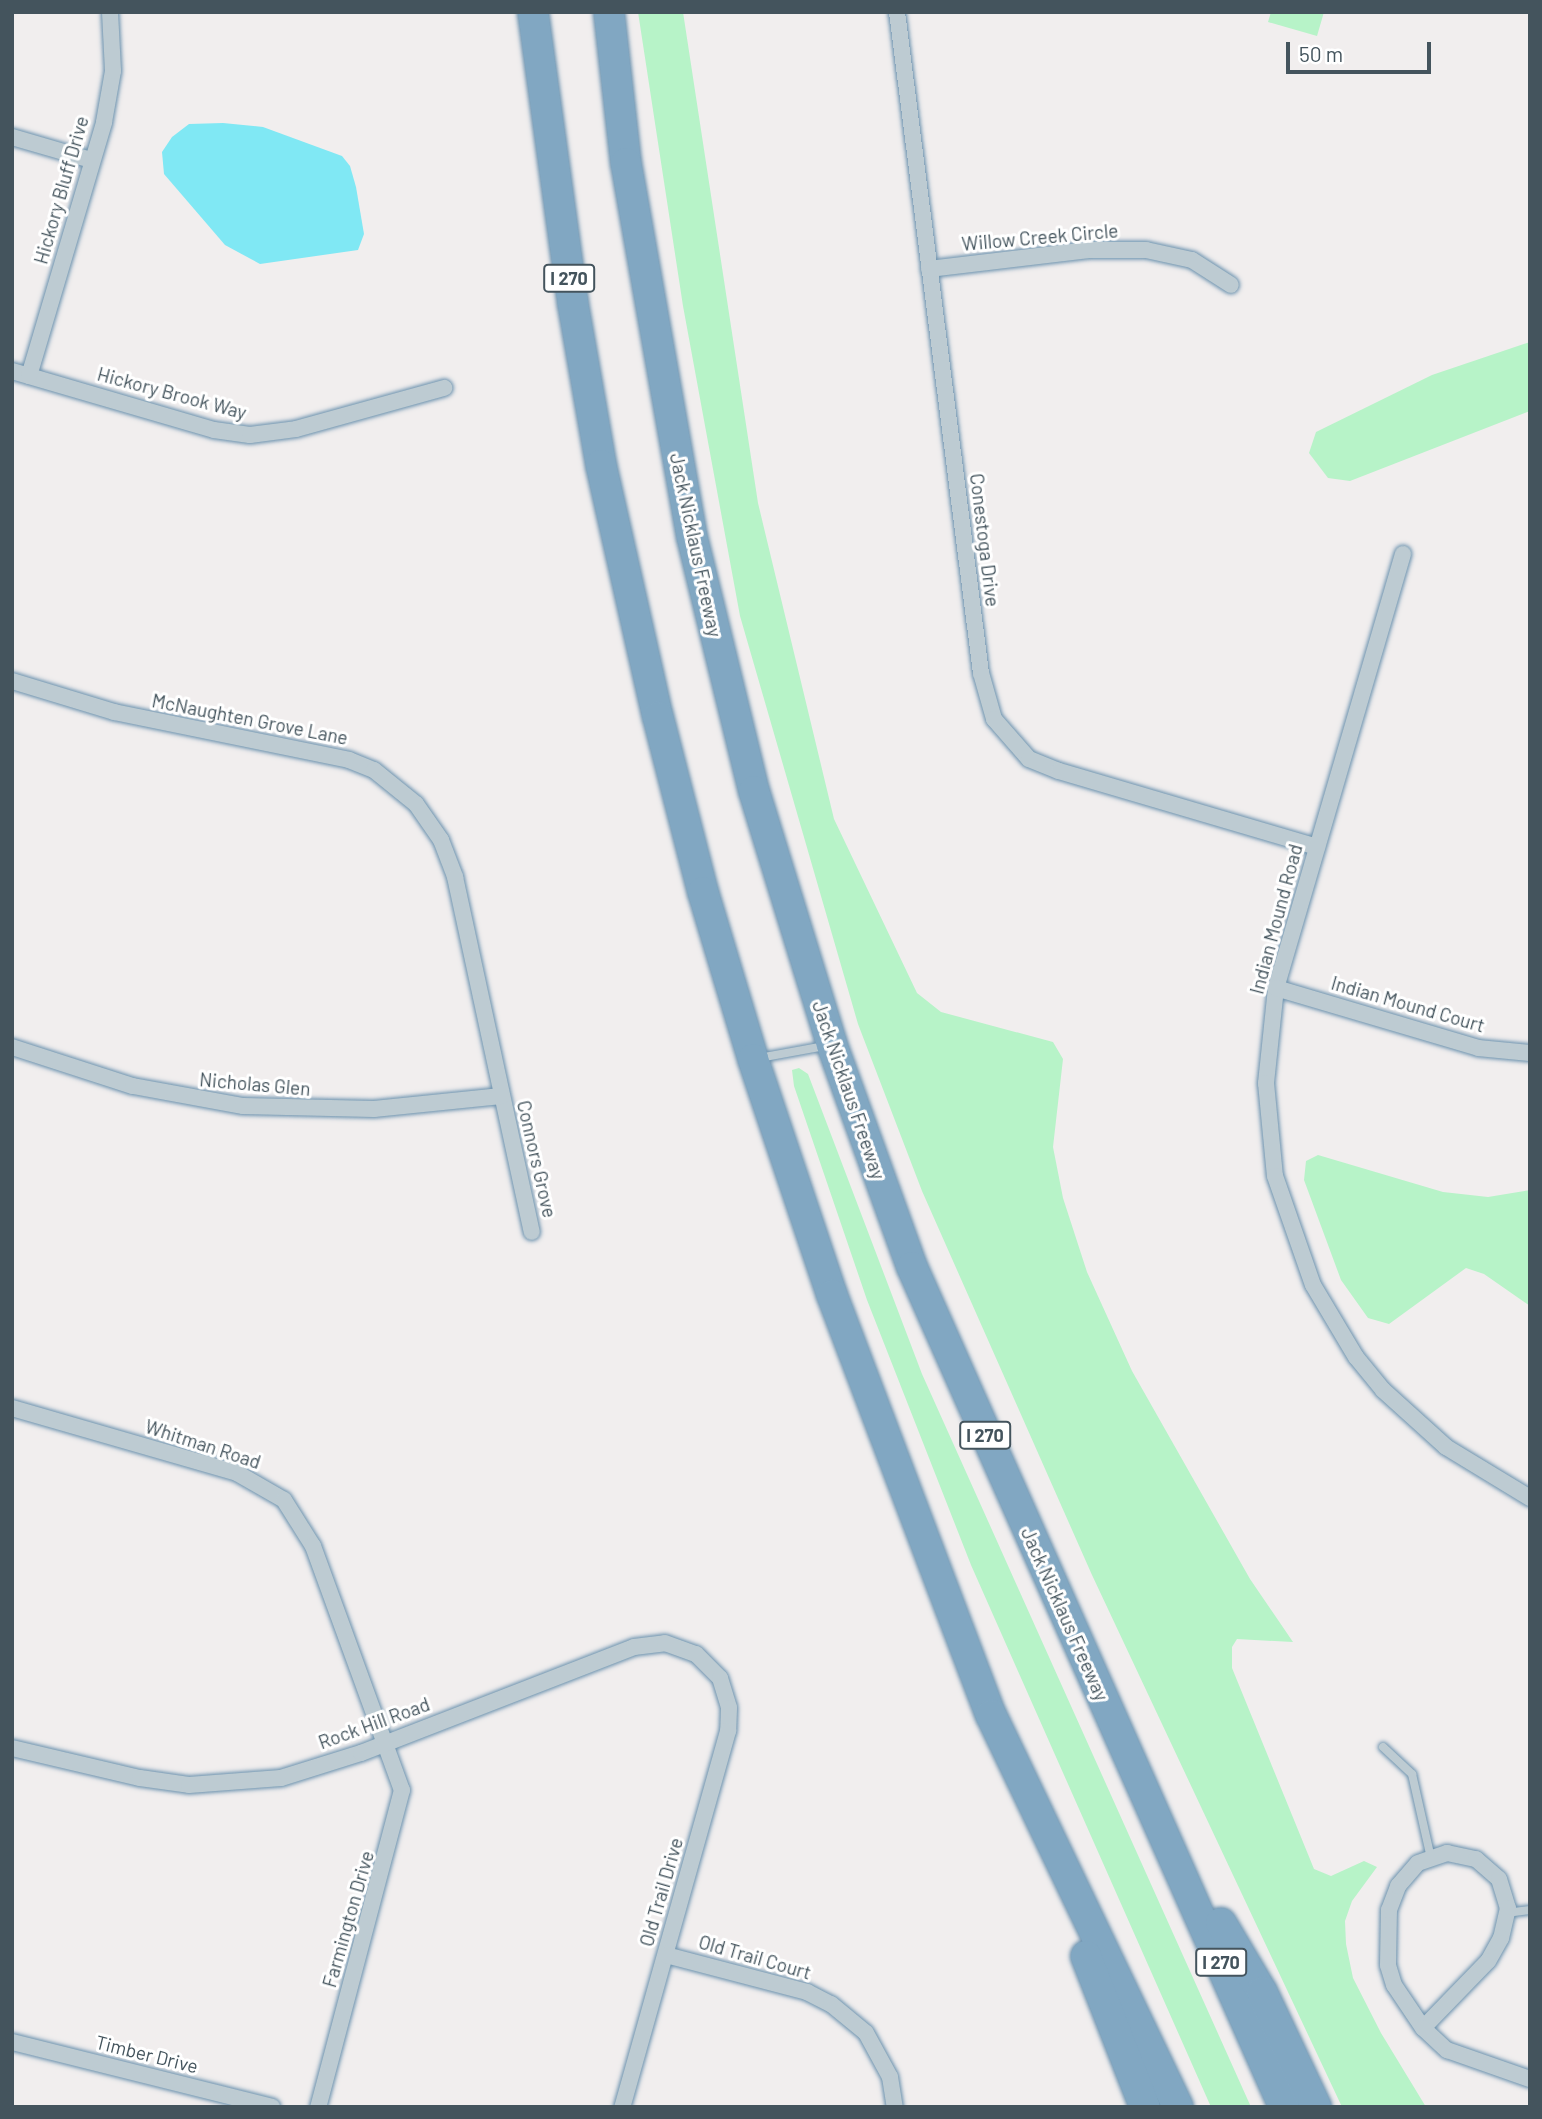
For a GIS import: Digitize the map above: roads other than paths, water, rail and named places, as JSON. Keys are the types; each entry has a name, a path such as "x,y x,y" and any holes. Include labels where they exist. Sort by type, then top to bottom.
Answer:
{"highway":[{"name":"I 270","path":"533,12 573,304 601,465 672,771 753,1059 832,1295 991,1715 1178,2107"},
{"name":"Jack Nicklaus Freeway","path":"609,12 626,163 692,537 754,791 832,1045 912,1267 1284,2107"},
{"path":"991,1715 1145,2107"},
{"path":"1157,1818 1262,1992 1316,2107"}],"street":[{"name":"Hickory Bluff Drive","path":"29,376 90,160 104,122 113,71 110,12"},
{"name":"Conestoga Drive","path":"897,12 981,673 994,719 1029,759 1059,771 1317,847"},
{"path":"12,137 90,160"},
{"name":"Willow Creek Circle","path":"929,269 1089,250 1146,250 1192,260 1231,285"},
{"name":"Hickory Brook Way","path":"12,371 214,430 250,435 296,429 444,388"},
{"name":"Indian Mound Road","path":"1403,554 1276,988 1266,1083 1275,1176 1313,1285 1356,1357 1406,1413 1446,1447 1530,1497"},
{"name":"McNaughten Grove Lane","path":"12,681 114,712 349,760 395,785 429,821 455,877 501,1096"},
{"name":"Indian Mound Court","path":"1276,988 1478,1048 1530,1052"},
{"name":"Nicholas Glen","path":"12,1047 133,1086 243,1105 309,1111 374,1110 501,1096"},
{"name":"Connors Grove","path":"501,1096 532,1232"},
{"name":"Whitman Road","path":"12,1408 237,1473 284,1500 313,1546 388,1743"},
{"name":"Rock Hill Road","path":"12,1748 140,1778 189,1785 281,1778 388,1743 634,1647 665,1643 682,1647 714,1670 723,1688"},
{"name":"Old Trail Drive","path":"622,2107 728,1731 723,1688"},
{"name":"Farmington Drive","path":"318,2107 401,1809 402,1790 388,1743"},
{"path":"1423,2028 1488,1961 1501,1938 1506,1913 1499,1879 1476,1859 1447,1853 1431,1858 1418,1863 1398,1885 1386,1935 1394,1985 1423,2028 1447,2050 1530,2079"},
{"name":"Old Trail Court","path":"666,1955 807,1993 831,2004 866,2033 890,2077 895,2107"},
{"name":"Timber Drive","path":"12,2042 272,2107"}],"lane":[{"path":"753,1059 832,1045"},
{"path":"1383,1747 1412,1774 1431,1858"},
{"path":"1506,1913 1530,1910"}],"water":[{"path":"223,123 263,127 342,156 350,166 356,187 364,234 358,250 260,264 225,245 164,174 162,152 172,137 189,124"}]}
